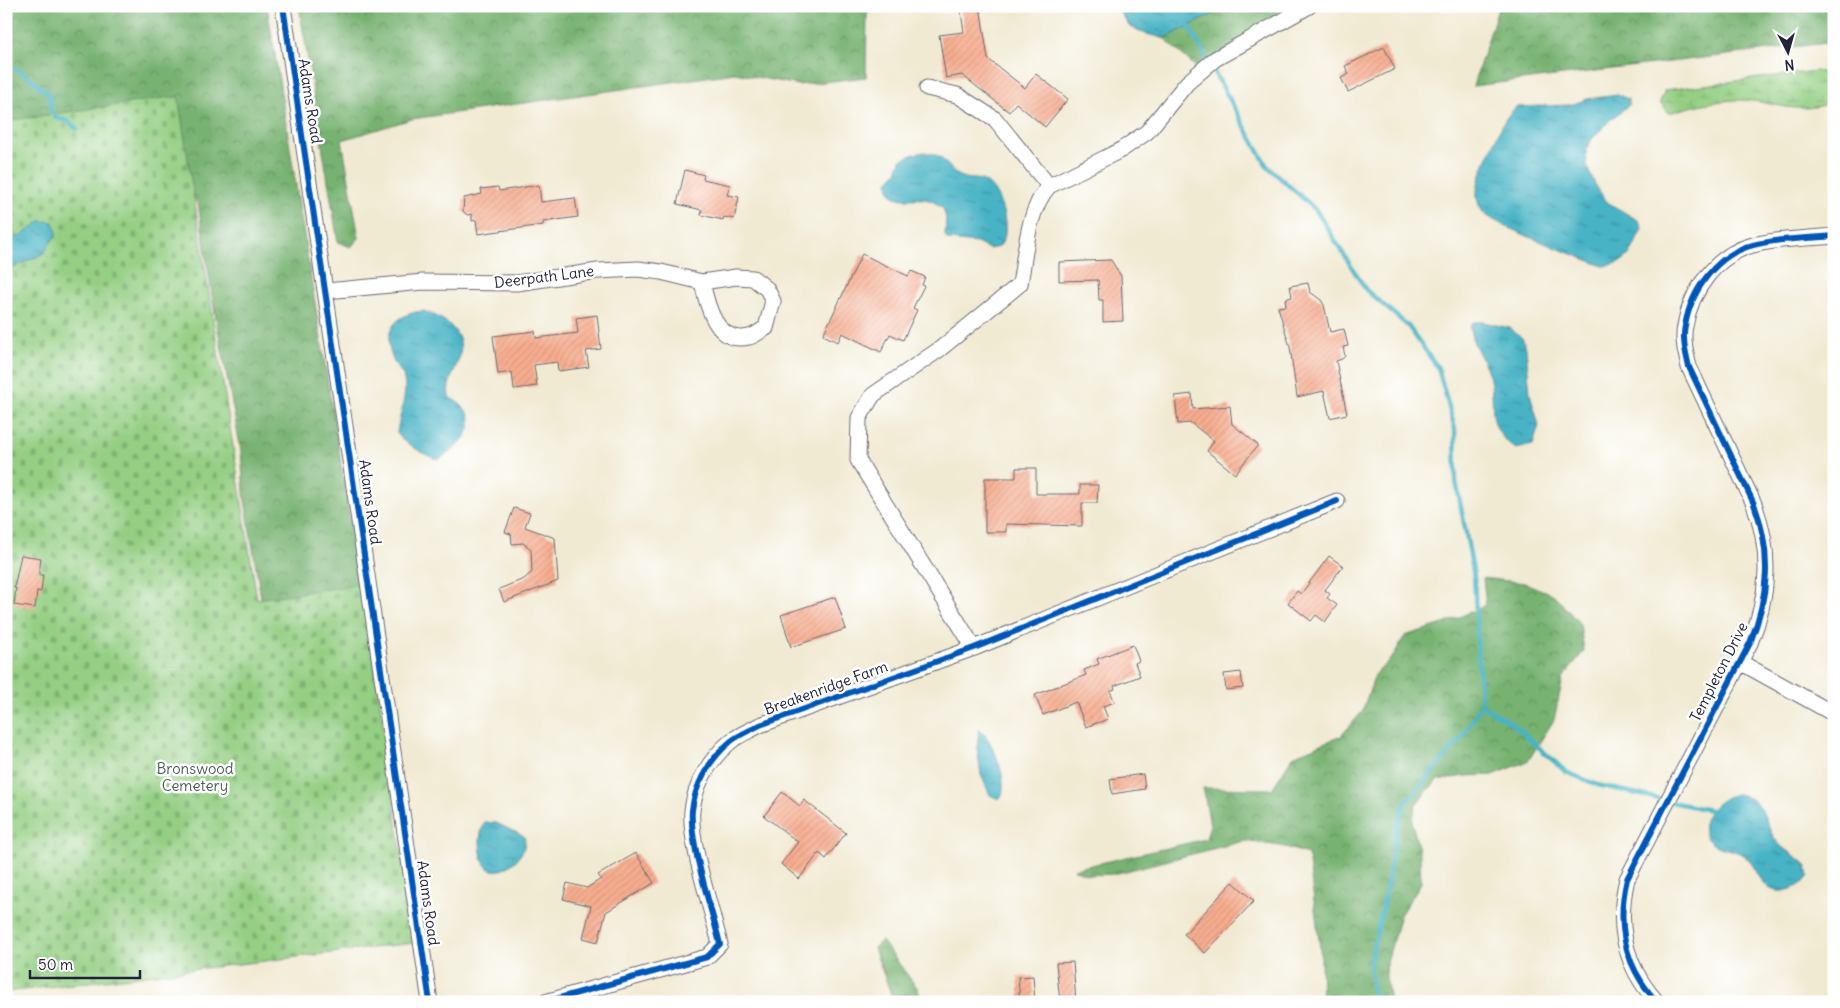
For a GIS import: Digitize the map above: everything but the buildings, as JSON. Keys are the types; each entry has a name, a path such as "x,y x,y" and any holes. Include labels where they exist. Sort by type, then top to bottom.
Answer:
{"street":[{"name":"Adams Road","path":"283,6 430,1002"},
{"path":"1309,6 1212,62 1187,83 1147,132 1121,150 1049,186 1041,195 1033,213 1020,284 940,349 873,395 859,418 858,460 974,648 1337,501"},
{"path":"927,88 957,95 995,119 1049,186"},
{"name":"Templeton Drive","path":"1657,1002 1646,990 1628,957 1622,933 1621,916 1627,879 1750,643 1764,603 1768,566 1762,524 1689,368 1684,345 1684,327 1693,297 1702,282 1716,266 1733,253 1751,245 1773,241 1834,236"},
{"name":"Deerpath Lane","path":"326,291 424,282 517,283 598,271 638,269 661,272 702,282 736,276 753,278 767,289 773,300 766,328 750,337 738,337 724,331 712,320 702,282"},
{"name":"Breakenridge Farm","path":"545,1002 707,957 720,944 696,844 692,812 695,793 703,774 731,741 760,725 974,648"},
{"path":"1740,662 1834,714"}],"green space":[{"path":"6,6 267,6 361,587 262,604 244,494 241,451 214,308 198,203 151,158 6,142"},
{"path":"299,6 870,6 867,15 866,77 798,85 735,73 412,119 342,140 359,238 351,247 338,242"},
{"path":"1115,6 1130,26 1165,38 1221,10 1223,6 1309,6 1198,69 1165,39 1130,27"},
{"path":"1499,6 1834,6 1834,42 1473,86"},
{"path":"1815,71 1831,74 1833,77 1834,88 1831,103 1817,107 1793,108 1750,101 1719,101 1669,113 1660,102 1665,90"},
{"name":"Bronswood Cemetery","path":"178,96 257,599 363,584 414,943 6,992 6,121"},
{"path":"1483,578 1525,583 1554,595 1580,624 1584,651 1563,678 1554,720 1528,761 1493,775 1437,780 1416,804 1412,823 1420,854 1421,883 1400,915 1385,969 1390,1002 1322,1002 1321,956 1308,854 1281,846 1244,841 1114,874 1088,875 1074,869 1206,839 1210,825 1203,788 1272,789 1293,756 1341,736 1362,712 1375,675 1393,656 1405,636 1446,623 1486,605"},
{"path":"882,941 918,989 922,1002 894,1002 874,948"}],"water":[{"path":"1117,6 1223,6 1221,10 1165,38 1146,34 1130,26"},
{"path":"1618,95 1628,99 1629,105 1611,119 1591,140 1586,150 1587,167 1596,186 1607,202 1639,221 1642,228 1632,250 1625,259 1603,266 1520,233 1490,218 1483,212 1477,199 1480,177 1500,130 1507,117 1516,107 1571,105 1587,99"},
{"path":"924,152 936,155 944,160 961,177 981,180 992,188 1000,202 1005,226 1005,235 999,247 989,249 977,243 948,240 945,236 946,218 943,208 929,200 897,198 889,190 888,182 897,172 901,160"},
{"path":"41,221 53,222 57,233 44,253 6,271 6,241 21,236"},
{"path":"423,311 445,321 456,332 459,339 461,346 460,355 448,392 449,397 458,402 468,413 470,421 469,429 460,443 439,459 416,449 397,433 405,385 402,374 390,352 390,334 392,327 404,316"},
{"path":"1474,322 1510,328 1523,339 1526,348 1530,394 1539,425 1533,445 1516,449 1498,431 1493,413 1491,383 1488,372 1472,338 1470,325"},
{"path":"979,729 989,742 999,762 1003,784 999,799 990,795 981,775 977,748"},
{"path":"1738,794 1755,802 1764,814 1773,836 1779,844 1807,866 1809,876 1801,884 1791,889 1773,890 1762,881 1749,860 1743,855 1715,845 1708,840 1704,833 1706,817 1717,804 1731,795"},
{"path":"485,822 496,823 524,836 525,845 521,853 507,867 498,870 491,869 484,864 480,840"}],"waterway":[{"path":"1189,27 1267,166 1316,210 1366,290 1408,326 1438,368 1455,429 1456,481 1474,576 1481,705 1462,738 1404,804 1396,829 1387,887 1370,963 1374,1002"},
{"path":"6,66 21,71 49,94 51,110 56,118 68,121 77,129"},
{"path":"1481,705 1513,724 1566,772 1598,785 1664,800"},
{"path":"1671,802 1710,810"}],"cycle path":[{"path":"283,6 430,1002"},
{"path":"1657,1002 1637,974 1626,944 1622,913 1627,879 1750,643 1761,608 1766,574 1764,539 1754,504 1689,367 1684,341 1688,313 1693,299 1708,275 1728,256 1753,245 1763,243 1834,236"},
{"path":"545,1002 707,957 720,944 697,858 692,810 696,791 710,764 737,737 760,725 974,648 1337,501"}]}
